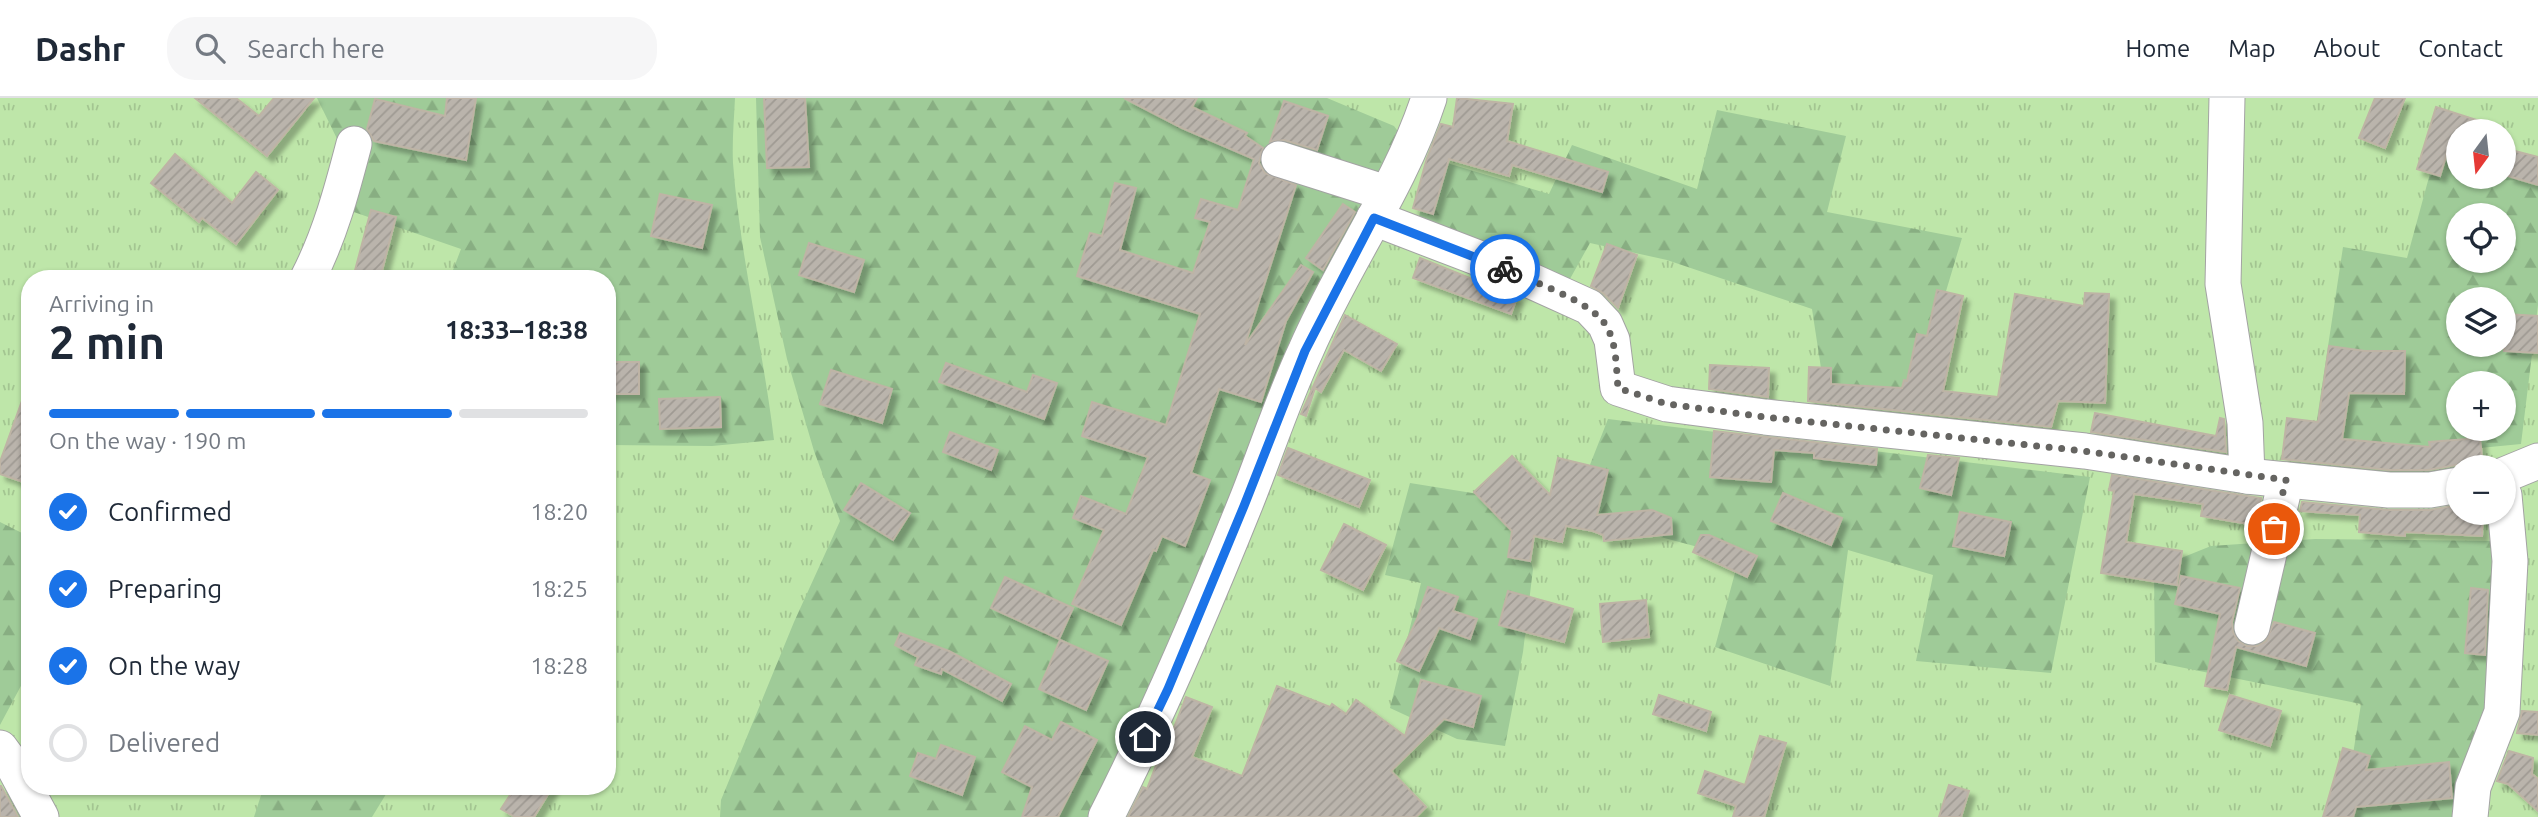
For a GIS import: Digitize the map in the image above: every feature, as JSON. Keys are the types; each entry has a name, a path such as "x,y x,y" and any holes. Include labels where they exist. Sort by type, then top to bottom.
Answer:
{"street":[{"path":"1106,817 1168,689 1305,351 1412,147 1429,98"},
{"path":"2227,98 2223,284 2245,423 2247,476"},
{"path":"312,270 336,212 355,144"},
{"path":"1279,159 1494,264 1589,307 1605,324 1612,340 1618,388 1658,402 1765,417 2084,451 2247,476 2389,490 2446,487"},
{"path":"2516,470 2538,461"},
{"path":"2252,627 2286,480"},
{"path":"2470,817 2473,787 2502,712 2510,561 2507,525"},
{"path":"0,748 21,780"},
{"path":"29,795 41,817"}],"green space":[{"path":"0,98 2538,98 2538,465 2516,466 2516,455 2446,455 2446,525 2503,525 2472,817 0,817"},
{"path":"317,98 735,98 733,155 736,198 774,440 712,446 616,445 616,270 453,270 461,249 348,210 343,151"},
{"path":"756,98 1327,98 1394,126 1415,154 1353,259 1113,817 720,817 721,800 794,622 840,521 814,451 787,359 760,237"},
{"path":"1717,110 1846,136 1827,212 1962,238 1910,411 1826,401 1812,309 1667,260 1590,243 1566,286 1417,224 1434,159 1549,194 1572,145 1697,189"},
{"path":"2435,155 2446,157 2446,189 2516,189 2516,168 2538,171 2538,305 2521,444 2366,459 2311,459 2343,247 2407,258"},
{"path":"1608,419 2090,477 2051,673 1916,661 1933,575 1848,550 1830,686 1715,647 1739,558 1571,513"},
{"path":"2538,469 2538,817 2474,817 2514,525 2516,525 2521,471"},
{"path":"1410,483 1497,497 1523,532 1533,569 1523,652 1505,746 1457,739 1390,708 1421,583 1385,575"},
{"path":"0,522 21,532 21,686 0,725"},
{"path":"2315,539 2499,541 2498,681 2460,817 2343,817 2361,704 2155,662 2154,569 2211,546"},
{"path":"261,795 385,795 372,817 254,817"}],"building":[{"path":"195,98 236,98 259,116 274,98 314,98 267,156"},
{"path":"447,98 476,98 466,160 374,141 367,129 375,99 445,116"},
{"path":"764,98 805,98 809,167 767,168"},
{"path":"1124,98 1197,98 1192,107 1247,133 1245,136 1263,148 1259,163 1265,173 1296,185 1245,345 1301,265 1313,272 1286,321 1261,402 1219,389 1191,473 1210,480 1185,546 1162,536 1156,551 1153,550 1121,625 1072,604 1104,530 1073,518 1081,496 1126,514 1148,457 1082,436 1092,402 1166,425 1200,314 1077,276 1090,233 1102,236 1115,183 1136,188 1120,250 1193,273 1210,222 1195,218 1201,199 1238,210 1254,159 1182,128"},
{"path":"1457,98 1513,104 1507,141 1608,172 1602,192 1512,165 1509,176 1449,159 1433,214 1413,208 1427,158 1441,124 1453,127"},
{"path":"2375,98 2405,98 2385,148 2359,138"},
{"path":"1284,101 1328,116 1317,150 1284,140 1270,142"},
{"path":"2436,107 2473,119 2446,119 2446,156 2440,176 2417,169"},
{"path":"2516,151 2538,157 2538,185 2516,178"},
{"path":"175,154 232,203 256,172 278,190 236,244 202,218 199,222 151,183"},
{"path":"660,194 712,205 702,248 651,236"},
{"path":"1343,204 1355,212 1323,270 1306,258"},
{"path":"371,210 396,217 382,270 355,270"},
{"path":"809,243 864,260 854,292 799,275"},
{"path":"1607,244 1637,255 1618,308 1603,293 1591,286"},
{"path":"1420,258 1517,297 1511,314 1413,278"},
{"path":"1937,290 1963,296 1943,391 1998,397 2015,294 2084,306 2085,293 2109,294 2105,403 2058,401 2051,427 1808,401 1809,367 1831,368 1831,384 1902,388 1904,380 1907,381 1917,334 1927,336"},
{"path":"1345,315 1397,344 1381,371 1344,350 1321,392 1315,388 1306,416 1301,414"},
{"path":"2516,315 2538,316 2538,353 2516,352"},
{"path":"2329,346 2365,351 2405,351 2404,394 2349,393 2342,439 2430,447 2429,442 2480,441 2482,455 2446,455 2446,467 2428,470 2390,470 2282,459 2287,418 2318,422"},
{"path":"616,362 639,362 639,394 616,394"},
{"path":"946,363 1027,392 1033,375 1057,383 1044,419 939,382"},
{"path":"1710,365 1769,368 1768,397 1709,389"},
{"path":"831,370 892,389 882,423 820,404"},
{"path":"720,397 721,427 660,429 659,399"},
{"path":"21,404 21,481 0,474 0,462"},
{"path":"2095,413 2216,436 2220,418 2224,419 2226,452 2091,432"},
{"path":"1714,431 1877,449 1876,465 1814,458 1814,453 1774,450 1771,482 1710,477"},
{"path":"950,432 998,450 991,470 943,452"},
{"path":"1288,448 1370,480 1359,507 1278,475"},
{"path":"1928,455 1959,458 1951,495 1920,488"},
{"path":"1512,456 1550,495 1558,458 1608,470 1597,515 1652,510 1671,518 1672,534 1604,541 1603,535 1593,531 1566,526 1562,542 1534,536 1530,561 1508,557 1512,531 1474,492"},
{"path":"2112,475 2261,498 2255,525 2201,516 2203,504 2134,494 2126,542 2182,551 2177,585 2101,573 2114,491 2109,490"},
{"path":"861,483 910,513 893,540 844,510"},
{"path":"1783,493 1842,518 1831,545 1771,521"},
{"path":"2302,502 2389,510 2446,507 2446,525 2482,525 2482,536 2405,532 2405,536 2359,532 2360,515 2300,511"},
{"path":"1960,512 2011,522 2004,556 1953,546"},
{"path":"1344,524 1386,545 1363,590 1321,570"},
{"path":"1701,535 1709,535 1757,556 1747,577 1693,552"},
{"path":"2181,576 2240,588 2232,622 2233,632 2238,641 2247,646 2257,646 2266,641 2274,622 2315,633 2306,666 2236,647 2227,690 2205,686 2220,614 2175,604"},
{"path":"1005,577 1073,608 1059,639 991,608"},
{"path":"1428,587 1458,597 1453,611 1477,619 1470,639 1439,628 1419,671 1397,661 1417,619"},
{"path":"2471,588 2488,590 2485,655 2465,653"},
{"path":"1508,591 1573,609 1564,642 1499,625"},
{"path":"1646,600 1649,637 1603,642 1600,604"},
{"path":"900,633 949,651 1011,684 1002,701 942,669 941,674 915,665 918,657 895,645"},
{"path":"1060,640 1108,661 1086,710 1039,689"},
{"path":"1421,680 1481,696 1473,727 1444,719 1391,771 1426,807 1416,817 1128,817 1143,787 1147,789 1186,697 1212,707 1192,757 1242,776 1277,686 1330,707 1332,704 1346,714 1356,700 1405,736"},
{"path":"1659,695 1711,712 1706,731 1653,714"},
{"path":"2230,695 2281,711 2270,746 2219,730"},
{"path":"2522,711 2538,712 2538,735 2517,733"},
{"path":"1061,722 1097,740 1058,817 1022,817 1032,787 1002,772 1025,726 1052,740"},
{"path":"1760,736 1786,743 1764,817 1733,817 1736,806 1698,793 1705,771 1745,785"},
{"path":"941,745 975,757 962,795 910,776 918,753 936,759"},
{"path":"2343,748 2370,756 2366,770 2449,762 2452,798 2356,807 2353,817 2323,817"},
{"path":"2509,751 2533,758 2532,774 2538,779 2538,811 2508,784 2497,781"},
{"path":"1949,785 1969,791 1961,817 1939,817"},
{"path":"1,786 18,817 0,817"},
{"path":"510,795 547,795 534,817 515,817 501,809"}],"way so far":[{"path":"1505,269 1589,307 1605,324 1612,340 1618,388 1640,396 1667,404 1740,414 2084,451 2286,480 2274,529"}],"route":[{"path":"1145,737 1168,689 1244,506 1305,351 1374,218 1505,269"}]}
